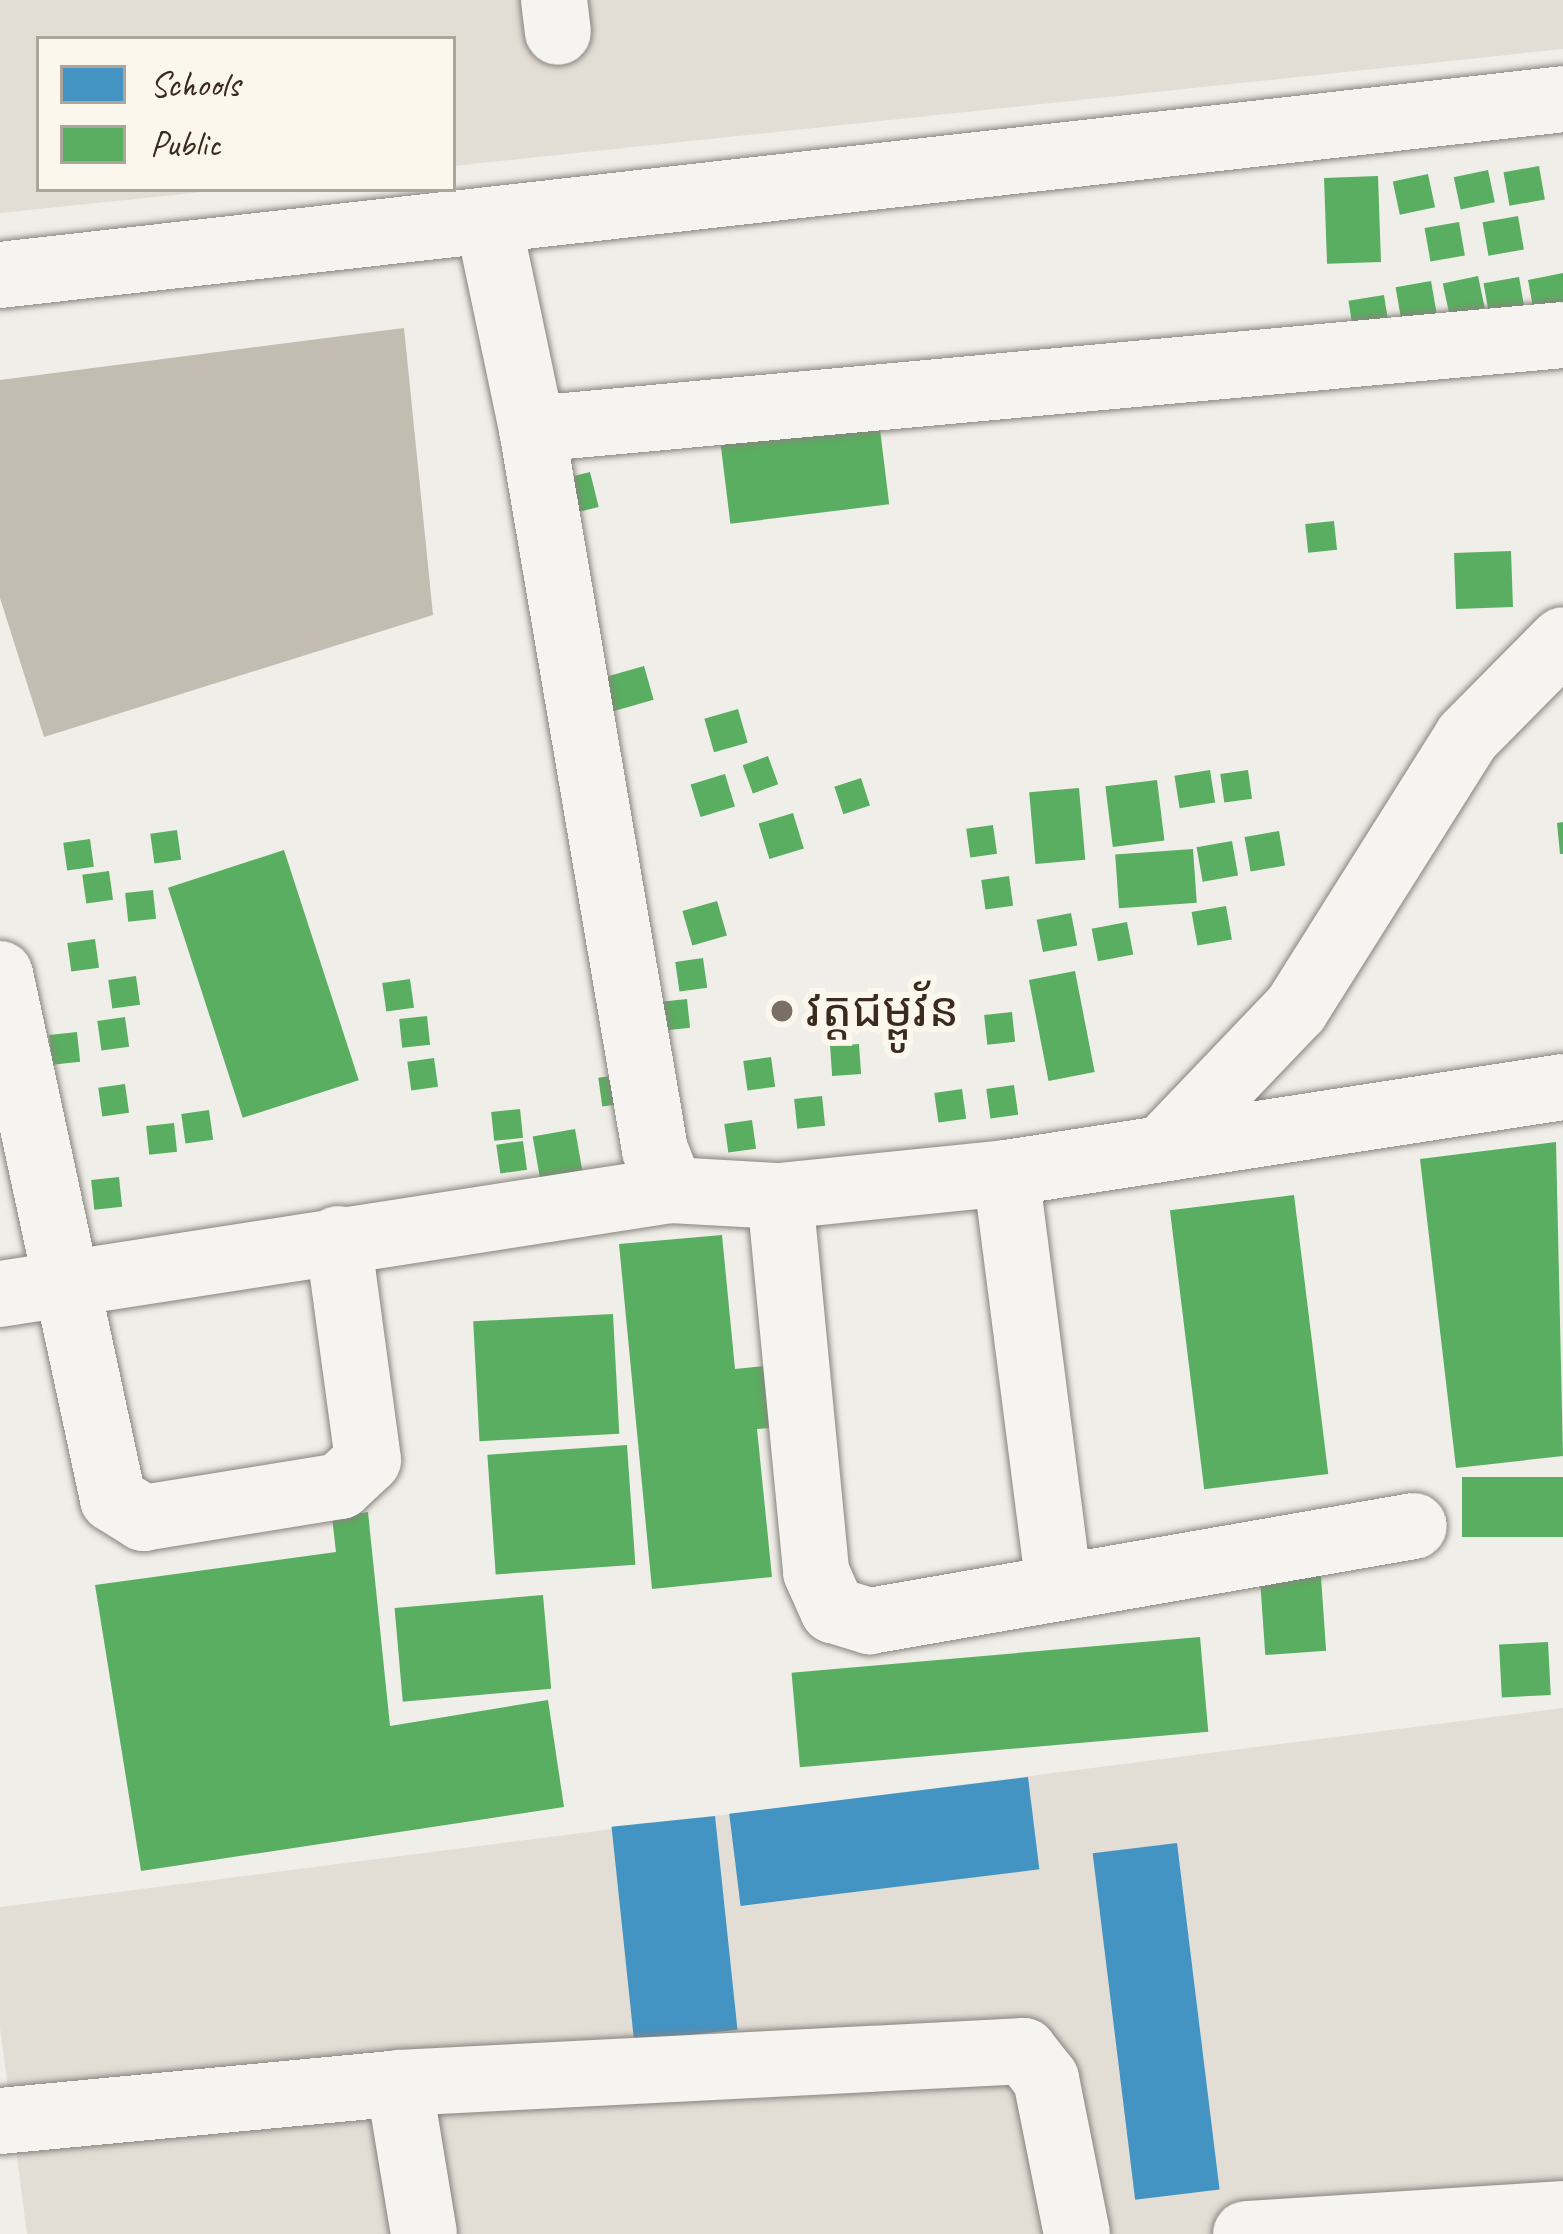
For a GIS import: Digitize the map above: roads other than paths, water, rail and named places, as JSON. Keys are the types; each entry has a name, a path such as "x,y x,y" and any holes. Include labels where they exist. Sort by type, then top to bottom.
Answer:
{"street":[{"path":"0,274 1563,99"},
{"path":"488,221 532,430 655,1150 671,1190"},
{"path":"532,430 1563,335"},
{"path":"1163,1148 1296,1009 1467,737 1563,640"},
{"path":"0,974 98,1455 113,1499 142,1518 340,1486 368,1460 338,1239"},
{"path":"0,1294 671,1190 780,1196 1006,1173 1563,1088"},
{"path":"1006,1173 1059,1588"},
{"path":"780,1196 816,1572 833,1610 870,1621 1414,1526"},
{"path":"0,2122 398,2083 1024,2051 1046,2079 1077,2234"},
{"path":"398,2083 424,2234"},
{"path":"1246,2234 1563,2214"}],"place":[{"name":"វត្តជម្ពូវ័ន","path":"782,1011"}]}
